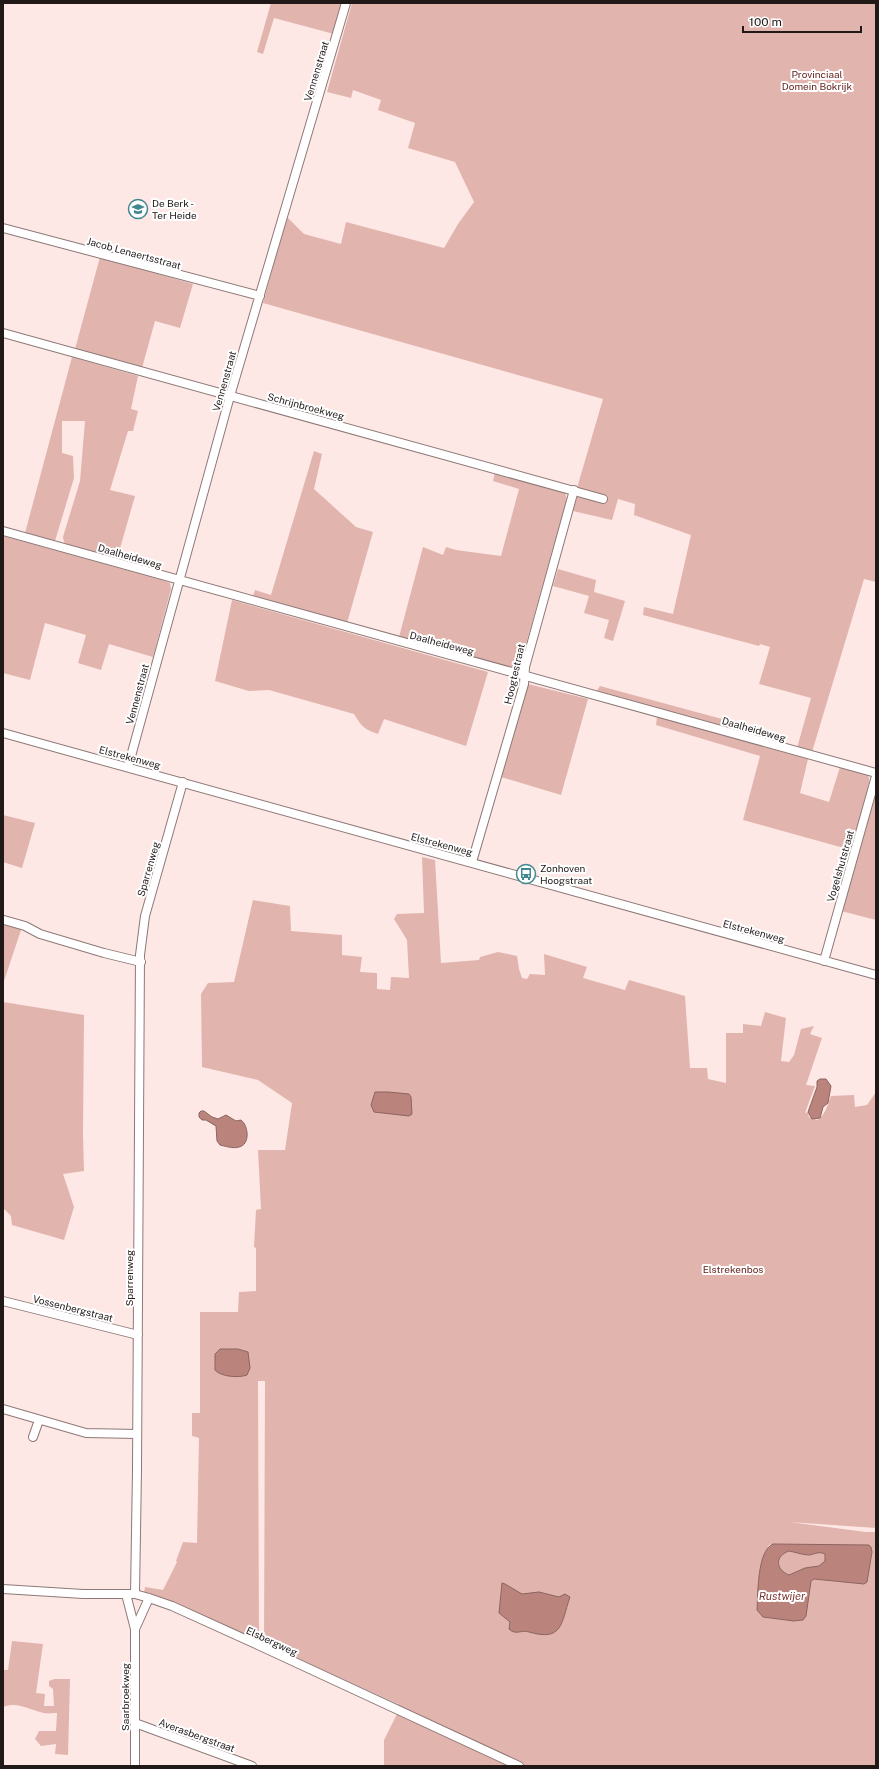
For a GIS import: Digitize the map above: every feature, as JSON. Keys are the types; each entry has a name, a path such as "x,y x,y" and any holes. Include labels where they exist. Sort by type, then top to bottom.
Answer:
{"street":[{"name":"Vennenstraat","path":"128,767 230,396 346,3"},
{"name":"Jacob Lenaertsstraat","path":"3,228 260,296"},
{"name":"Schrijnbroekweg","path":"3,333 603,499"},
{"name":"Hoogtestraat","path":"472,862 524,684 523,676 574,490"},
{"name":"Daalheideweg","path":"3,531 876,775"},
{"name":"Elstrekenweg","path":"3,733 876,975"},
{"name":"Vogelshutstraat","path":"824,961 876,775"},
{"name":"Sparrenweg","path":"135,1594 141,962 145,916 183,782"},
{"path":"4,920 25,926 40,934 104,953 141,962"},
{"name":"Vossenbergstraat","path":"3,1301 138,1335"},
{"path":"3,1409 86,1433 137,1434"},
{"path":"33,1437 38,1420"},
{"name":"Elsbergweg","path":"3,1589 83,1594 135,1594 149,1598 172,1606 519,1766"},
{"name":"Saarbroekweg","path":"126,1594 135,1629 135,1766"},
{"name":"Saarbroekweg","path":"135,1629 149,1598"},
{"name":"Averasbergstraat","path":"135,1723 252,1766"}],"green space":[{"path":"271,3 343,3 334,34 274,18 263,54 257,52"},
{"name":"Provinciaal Domein Bokrijk","path":"352,3 876,3 876,582 864,579 812,752 797,748 811,698 759,684 770,647 760,644 759,646 643,615 644,607 673,614 691,535 634,515 635,504 618,499 612,520 573,511 577,497 606,503 607,496 577,488 603,399 263,303 287,217 304,234 341,244 346,222 444,248 458,224 474,202 455,162 408,148 415,123 378,110 381,100 353,90 351,98 327,92"},
{"path":"100,257 193,284 180,328 155,321 142,368 75,349"},
{"path":"72,357 138,376 131,409 138,411 133,431 128,431 110,490 135,496 117,559 67,545 64,542 63,537 80,481 85,421 62,421 62,453 73,456 74,478 55,541 25,533"},
{"path":"314,451 322,454 314,489 356,527 373,532 347,623 253,596 255,590 271,595"},
{"path":"495,472 561,490 565,493 567,499 520,665 517,669 399,637 423,547 443,555 446,547 456,550 501,556 519,489 493,481"},
{"path":"3,536 170,583 171,589 153,657 109,644 101,670 78,663 86,635 45,623 30,680 3,673"},
{"path":"558,569 596,580 594,592 625,601 613,641 604,638 609,620 584,613 589,596 553,586"},
{"path":"232,600 488,672 466,746 384,719 378,734 369,731 364,727 354,714 269,690 249,691 215,681"},
{"path":"528,684 588,699 561,795 501,777"},
{"path":"600,686 748,726 746,734 596,692"},
{"path":"657,717 808,759 800,793 829,802 840,767 866,774 869,777 869,783 851,850 743,820 760,756 656,725"},
{"path":"876,787 876,920 841,911"},
{"path":"3,815 35,823 22,868 3,862"},
{"name":"Elstrekenbos","path":"422,857 435,860 441,963 479,960 480,957 498,952 517,956 522,978 527,979 530,974 545,975 544,954 587,967 583,978 625,990 629,980 685,996 690,1068 707,1068 708,1079 726,1083 726,1033 743,1033 743,1024 761,1026 765,1012 786,1018 781,1061 789,1062 794,1055 801,1029 814,1026 810,1034 822,1038 806,1085 815,1086 805,1113 808,1112 809,1117 817,1120 824,1113 831,1096 854,1095 855,1107 867,1105 876,1092 876,1528 789,1522 876,1532 876,1766 384,1766 384,1740 397,1714 398,1704 264,1643 265,1381 258,1381 259,1640 144,1593 145,1587 163,1590 177,1562 176,1561 183,1542 197,1543 199,1438 192,1436 192,1413 200,1413 200,1312 238,1312 239,1292 256,1291 256,1248 254,1247 256,1210 261,1209 258,1150 285,1150 292,1103 258,1080 202,1067 201,994 208,983 234,982 253,900 290,906 291,931 342,935 342,955 362,957 360,972 377,973 377,989 390,990 391,977 409,978 407,940 394,919 397,914 424,913","holes":["769,1545 871,1547 867,1582 864,1583 814,1579 759,1580"]},
{"path":"3,921 22,927 3,984"},
{"path":"3,1002 84,1015 84,1171 63,1174 74,1207 64,1240 12,1225 11,1216 3,1208"},
{"path":"789,1551 807,1555 823,1553 825,1554 825,1561 819,1566 805,1568 789,1575 781,1569 778,1563 781,1556"},
{"path":"12,1641 43,1644 36,1693 45,1694 44,1706 54,1706 53,1689 49,1686 49,1681 54,1679 70,1679 68,1755 55,1754 56,1744 41,1746 35,1739 39,1731 56,1731 57,1713 44,1713 19,1705 8,1705 3,1707 3,1670 8,1670"}],"water":[{"path":"820,1079 826,1079 831,1086 828,1103 823,1107 820,1118 812,1119 808,1112 817,1087 817,1081"},
{"path":"375,1092 409,1094 411,1097 412,1114 409,1116 374,1112 371,1105"},
{"path":"204,1111 212,1117 218,1119 226,1115 236,1121 241,1120 246,1126 247,1131 247,1139 243,1146 237,1148 220,1145 217,1141 216,1126 206,1120 202,1120 199,1117 199,1113"},
{"path":"220,1349 238,1349 248,1352 250,1368 247,1375 230,1376 221,1374 215,1370 215,1354"},
{"name":"Rustwijer","path":"773,1544 869,1545 872,1552 867,1582 864,1584 814,1579 811,1581 806,1616 803,1620 794,1621 763,1617 757,1610 758,1584 761,1564 768,1548","holes":["789,1551 804,1555 823,1553 825,1554 825,1561 819,1566 805,1568 789,1575 781,1569 778,1563 781,1556"]},
{"path":"502,1583 522,1594 539,1592 559,1597 565,1594 570,1597 559,1628 555,1632 548,1634 526,1631 514,1632 509,1629 510,1622 499,1613"}],"place":[{"name":"De Berk - Ter Heide","path":"138,209"},
{"name":"Zonhoven Hoogstraat","path":"526,874"}]}
